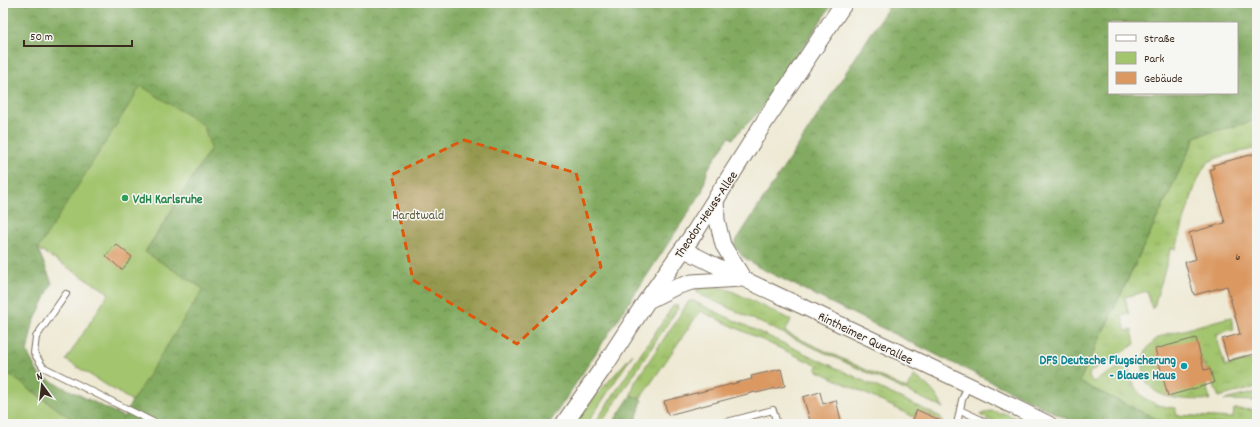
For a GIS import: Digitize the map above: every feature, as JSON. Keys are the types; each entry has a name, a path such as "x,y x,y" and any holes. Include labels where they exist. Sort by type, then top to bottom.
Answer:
{"main road":[{"name":"Theodor-Heuss-Allee","path":"564,424 683,249 844,3"}],"street":[{"path":"646,302 676,287 692,282 744,279 723,245 717,220 716,199"},
{"name":"Rintheimer Querallee","path":"683,249 1049,424"}],"lane":[{"path":"66,294 36,337 34,353 43,367 157,424"},
{"path":"959,423 960,410 968,384"},
{"path":"719,424 773,410 777,424"},
{"path":"960,410 990,424"}],"highlighted area":[{"path":"464,140 576,173 601,267 517,344 413,280 391,175"}],"green space":[{"name":"Hardtwald","path":"3,3 833,3 760,111 733,139 729,137 708,169 702,192 549,424 78,424 3,370","holes":["211,148 145,253 203,289 132,401 124,417 39,375 27,352 33,324 52,283 38,249"]},
{"path":"891,3 1257,3 1257,120 1196,136 1079,382 1167,424 1077,424 758,267 742,256 734,244"},
{"name":"VdH Karlsruhe","path":"141,86 203,125 211,148 145,252 203,289 132,401 66,360 109,293 38,249"},
{"path":"1257,120 1257,148 1213,160 1204,167 1199,176 1185,216 1176,249 1171,248 1154,307 1152,309 1147,291 1125,297 1129,314 1122,316 1126,331 1132,330 1135,343 1134,345 1090,372 1089,377 1093,382 1118,368 1129,370 1131,379 1139,393 1151,402 1158,405 1176,408 1176,415 1233,418 1234,409 1257,410 1257,424 1167,424 1079,382 1196,136"},
{"path":"716,286 732,291 791,320 785,332 907,389 914,376 931,389 943,408 701,295 697,291 697,289"},
{"path":"689,301 693,301 941,417 943,424 937,424 936,418 917,410 914,417 816,370 818,366 700,311 640,399 631,395 635,382"},
{"path":"677,305 678,308 601,424 594,424 673,306"},
{"path":"1231,317 1234,329 1216,334 1225,366 1257,358 1257,387 1219,397 1211,380 1213,380 1210,369 1206,370 1198,353 1210,400 1166,396 1149,386 1144,376 1143,359 1147,349 1155,340 1167,334"},
{"path":"633,354 587,424 574,424 584,409"},
{"path":"3,370 78,424 3,424"},
{"path":"1257,392 1257,401 1224,400"},
{"path":"631,395 642,400 635,424 612,424"},
{"path":"990,411 1004,413 1029,424 1016,424 1011,422 1003,424 992,421 980,415"}],"building":[{"path":"1257,153 1257,353 1228,361 1222,339 1240,334 1227,286 1194,295 1185,262 1196,259 1189,233 1225,223 1210,170 1214,168 1213,165"},
{"path":"116,244 132,257 122,270 106,256"},
{"name":"DFS Deutsche Flugsicherung - Blaues Haus","path":"1196,338 1204,370 1210,369 1214,383 1168,396 1155,349"},
{"path":"781,369 785,386 755,392 668,415 664,401 752,379 751,376"},
{"path":"820,392 823,404 836,400 842,424 811,424 803,397"},
{"path":"917,410 949,424 911,424"}],"place":[{"name":"VdH Karlsruhe","path":"125,198"},
{"name":"DFS Deutsche Flugsicherung - Blaues Haus","path":"1184,366"}]}
